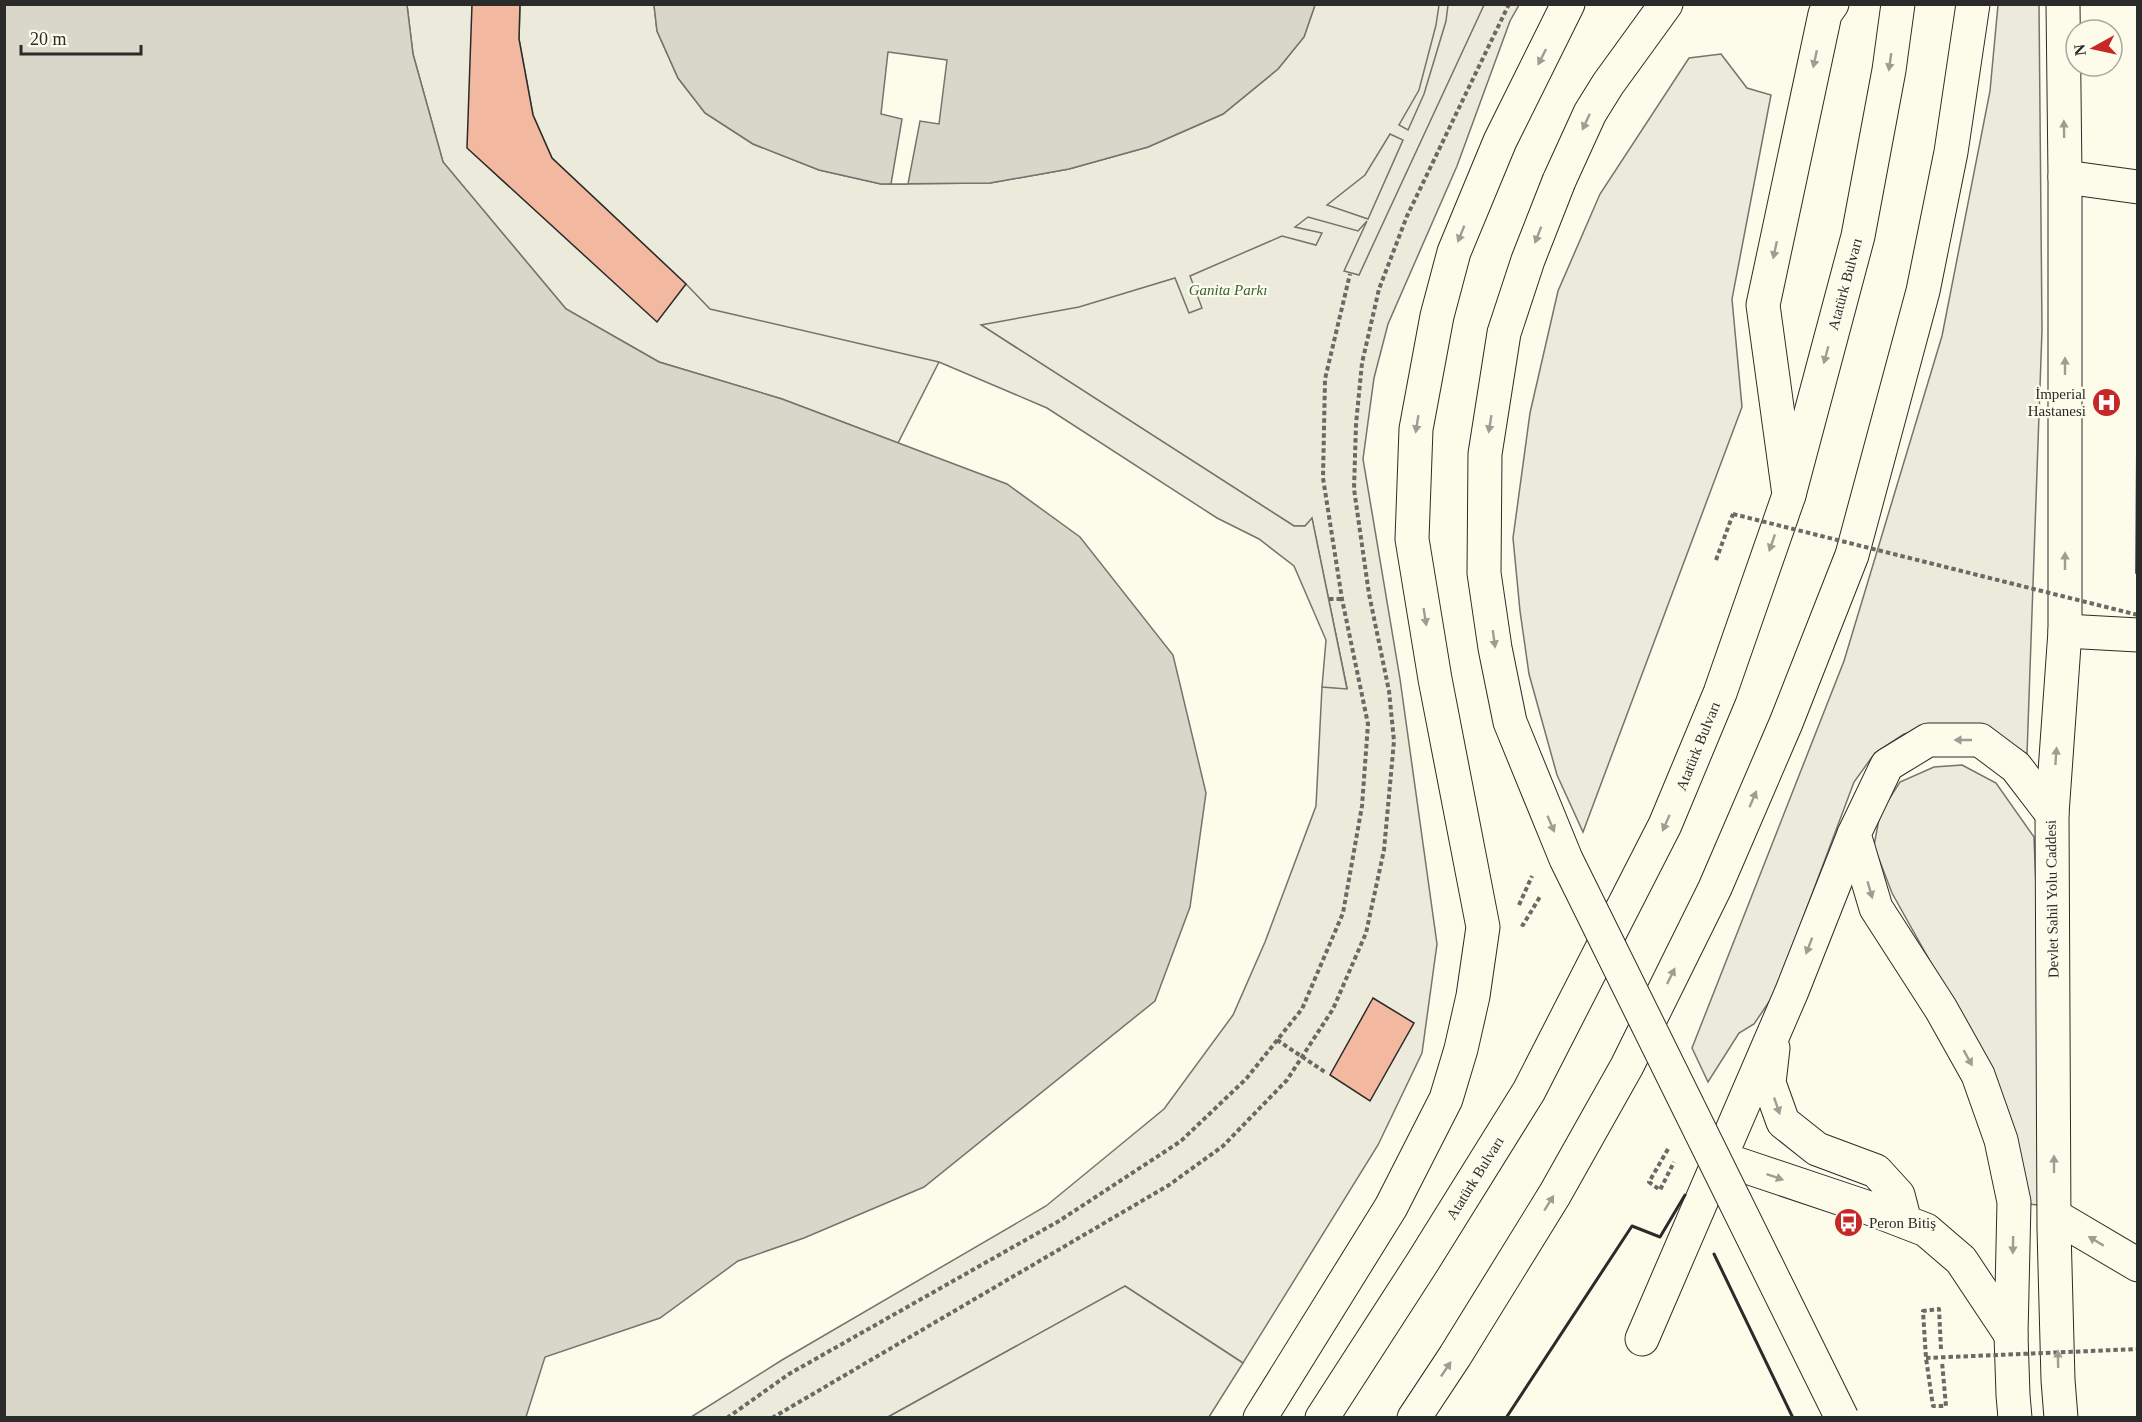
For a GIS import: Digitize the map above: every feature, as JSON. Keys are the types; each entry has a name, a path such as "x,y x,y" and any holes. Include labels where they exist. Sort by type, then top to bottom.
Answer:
{"main road":[{"path":"1260,1418 1391,1207 1446,1099 1461,1049 1473,996 1483,927 1412,539 1416,429 1437,316 1454,252 1500,141 1568,4"},
{"path":"1608,84 1641,4"},
{"path":"1666,4 1608,84 1590,113 1559,181 1528,260 1504,333 1485,454 1484,573 1495,648 1510,722 1566,859 1842,1418"},
{"path":"1789,495 1763,305 1825,14 1832,4"},
{"name":"Atatürk Bulvarı","path":"1322,1418 1422,1263 1529,1090 1665,825 1720,693 1789,495 1858,236 1889,70 1898,4"},
{"path":"1414,1418 1555,1194 1627,1066 1715,888 1786,723 1852,555 1920,303 1951,152 1973,4"},
{"path":"2052,814 2065,631 2065,177 2062,4"},
{"path":"2065,177 2138,187"},
{"path":"2065,631 2138,634"},
{"name":"Devlet Sahil Yolu Caddesi","path":"1642,1339 1775,1028 1854,834 1887,765 1929,740 1980,740 2016,767 2052,814 2055,1216 2058,1380 2061,1418"},
{"path":"1854,834 1876,908 1941,1009 1978,1075 2001,1140 2014,1202 2011,1335 2015,1418"},
{"path":"1775,1028 1769,1083 1783,1122 1817,1149 1876,1171 1898,1196 1905,1222"},
{"path":"1720,1158 1926,1230 1961,1260 2011,1335"},
{"path":"2055,1216 2138,1265"}],"path":[{"path":"772,1418 1169,1185 1223,1146 1287,1080 1333,1009 1366,933 1383,850 1394,741 1389,691 1369,594 1354,489 1356,424 1362,363 1378,289 1407,216 1508,5"},
{"path":"727,1418 789,1374 1059,1221 1180,1141 1246,1079 1302,1009 1343,914 1362,806 1368,724 1342,599 1323,478 1326,380 1350,274"},
{"path":"1716,560 1733,514 2138,615"},
{"path":"1329,599 1342,599"},
{"path":"1517,908 1536,867"},
{"path":"1518,922 1523,925 1541,894"},
{"path":"1277,1040 1325,1072"},
{"path":"1669,1147 1649,1182 1660,1190 1676,1159"},
{"path":"1941,1349 1939,1309 1923,1311 1926,1358 1933,1406 1946,1406 1942,1362"},
{"path":"1926,1358 2138,1349"}],"green space":[{"name":"Ganita Parkı","path":"407,5 654,5 657,31 881,184 908,184 1304,37 1315,5 1519,5 1510,21 1457,166 1388,324 1374,378 1363,459 1400,679 1437,944 1422,1053 1378,1145 1243,1363 1125,1286 888,1417 691,1417 782,1360 1046,1206 1164,1109 1233,1015 1265,942 1316,806 1322,687 1347,688 1312,519 1305,526 1294,526 981,325 939,362 898,443 782,399 659,362 566,309 443,162 413,54"},
{"path":"1998,5 2039,5 2042,330 2027,754 2004,740 1938,726 1904,734 1875,753 1854,782 1775,993 1754,1024 1739,1033 1708,1082 1692,1048 1844,661 1942,336 1990,91"},
{"path":"1962,765 1996,783 2034,837 2038,939 2040,1205 2025,1204 1993,1074 1892,893 1874,846 1880,813 1900,782 1934,767"}],"shaded area":[{"path":"5,4 407,5 413,54 443,162 566,309 659,362 782,399 1007,484 1080,537 1173,655 1206,793 1190,907 1155,1001 924,1187 804,1238 738,1261 660,1318 545,1357 526,1417 5,1417"},
{"path":"520,5 654,5 657,31 678,78 705,113 753,144 819,170 881,184 990,183 1069,169 1148,147 1223,114 1278,69 1304,37 1315,5 1439,5 1419,90 1399,125 1408,130 1424,94 1446,21 1448,5 1484,5 1359,275 1344,271 1367,221 1358,231 1308,217 1295,227 1322,233 1316,245 1282,236 1190,276 1202,308 1189,313 1175,278 1079,307 981,325 1294,526 1305,526 1312,518 1347,689 1322,687 1326,640 1294,566 1259,539 1217,518 1047,408 939,362 710,309 552,158 533,115 519,39","holes":["1390,134 1403,140 1368,219 1327,205 1365,175"]},
{"path":"654,5 1315,5 1304,37 1278,69 1223,114 1148,147 1069,169 990,183 881,184 819,170 753,144 705,113 678,78 657,31"},
{"path":"1721,54 1747,88 1771,95 1732,299 1742,407 1583,832 1557,775 1529,674 1520,611 1513,538 1530,413 1558,291 1600,194 1689,58"},
{"path":"1125,1286 1243,1363 1209,1417 888,1417"}],"pier":[{"path":"888,52 947,60 939,124 920,121 908,184 891,184 902,119 881,114"}],"building":[{"path":"472,4 520,4 519,39 533,115 552,158 686,284 657,322 467,148"},
{"path":"2137,413 2138,573 2136,573"},
{"path":"1373,998 1414,1023 1370,1101 1330,1075"}],"wall":[{"path":"1506,1418 1632,1226 1660,1237 1685,1195"},
{"path":"1714,1254 1793,1418"}],"place":[{"name":"İmperial Hastanesi","path":"2107,403"},
{"name":"Peron Bitiş","path":"1848,1223"}]}
